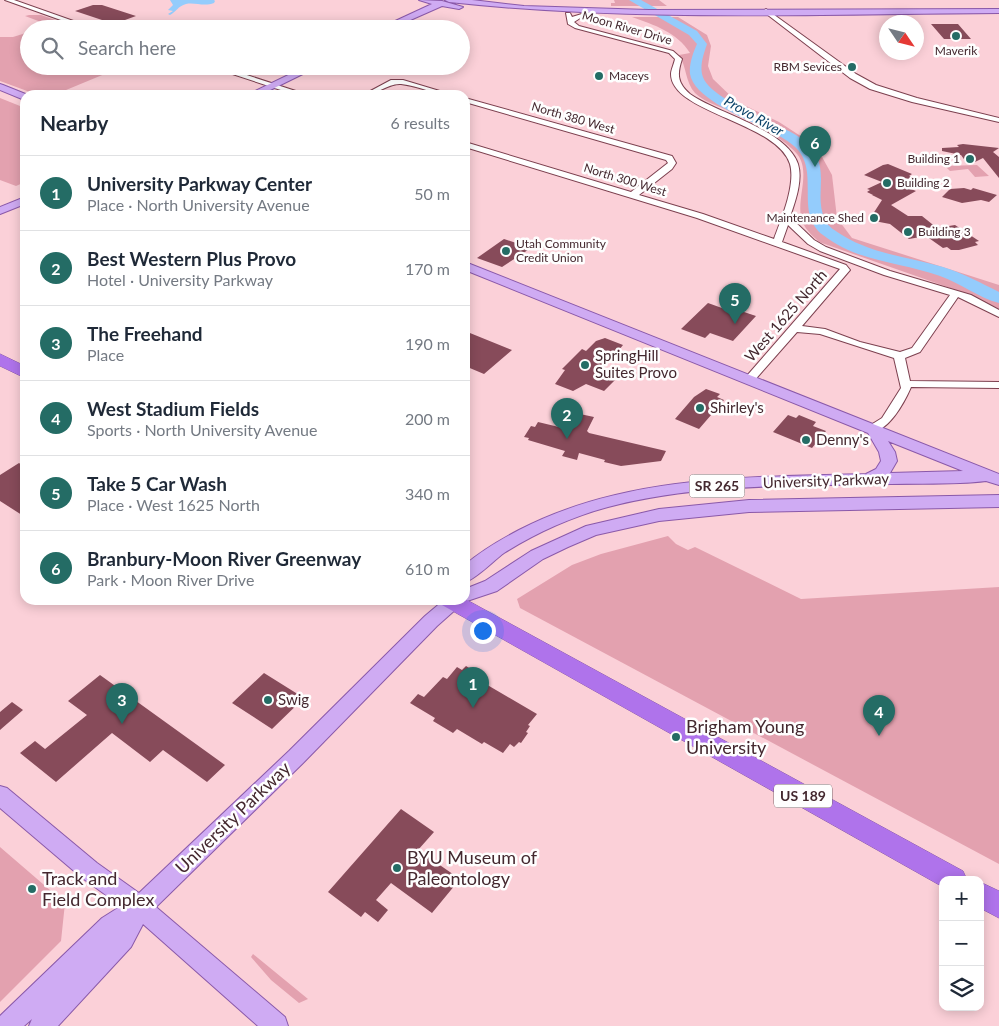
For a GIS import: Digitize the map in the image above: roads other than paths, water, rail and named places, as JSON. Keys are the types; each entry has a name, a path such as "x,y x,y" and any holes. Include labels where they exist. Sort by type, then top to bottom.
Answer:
{"highway":[{"path":"0,359 20,370"},
{"name":"US 189","path":"464,605 947,876"},
{"path":"984,896 999,905"}],"main road":[{"path":"423,0 496,6 625,12 999,11"},
{"path":"483,0 496,6"},
{"path":"414,20 450,2"},
{"path":"405,20 450,2 505,11 569,17 582,11"},
{"path":"251,90 279,75"},
{"path":"258,90 273,86 296,75"},
{"path":"0,88 20,95"},
{"path":"2,208 20,195"},
{"path":"2,208 20,202"},
{"path":"470,268 996,477"},
{"path":"865,479 882,473 889,461 887,452 872,428"},
{"name":"University Parkway","path":"470,572 484,559 521,536 569,513 607,501 648,493 697,487 865,479 996,477"},
{"name":"University Parkway","path":"470,594 491,586 536,555 562,542 592,530 659,514 749,506 999,501"},
{"name":"University Parkway","path":"7,1026 110,926 140,907 450,605"},
{"path":"0,795 89,870 140,907 276,1026"},
{"path":"41,1026 123,939 140,907"}],"street":[{"path":"8,0 67,20"},
{"path":"766,11 853,76 887,92 999,120"},
{"name":"Moon River Drive","path":"569,17 571,24 582,29 664,49 676,55 679,59 674,73 683,92 780,146 790,155 794,164 795,173 788,214"},
{"path":"240,75 287,90"},
{"path":"377,90 394,82 403,82 431,90"},
{"name":"North 380 West","path":"470,101 669,158 672,163 669,167 633,195"},
{"name":"North 300 West","path":"470,146 633,195 777,242 834,262 843,266 845,270"},
{"path":"777,242 788,214"},
{"path":"788,214 810,242 823,249 968,297 999,314"},
{"name":"West 1625 North","path":"749,380 796,329 845,270"},
{"path":"796,329 821,331 899,356 916,350 956,293"},
{"path":"872,428 886,420 906,388 899,356"},
{"path":"906,384 999,385"}],"water":[{"path":"170,0 215,1 207,5 186,4 170,15 168,14 173,11 168,10 173,5"}],"waterway":[{"name":"Provo River","path":"634,0 693,33 702,44 697,60 697,77 713,95 787,135 808,152 815,176 816,212 819,222 826,231 865,252 936,270 999,298"}],"place":[{"name":"Maverik","path":"956,36"},
{"name":"RBM Sevices","path":"852,67"},
{"name":"Maceys","path":"599,76"},
{"name":"Building 1","path":"970,159"},
{"name":"Branbury-Moon River Greenway","path":"815,167"},
{"name":"Building 2","path":"887,183"},
{"name":"Maintenance Shed","path":"874,218"},
{"name":"Building 3","path":"908,232"},
{"name":"Utah Community Credit Union","path":"506,251"},
{"name":"Take 5 Car Wash","path":"735,324"},
{"name":"SpringHill Suites Provo","path":"585,365"},
{"name":"Shirley's","path":"700,408"},
{"name":"Best Western Plus Provo","path":"567,439"},
{"name":"Denny's","path":"806,440"},
{"name":"Swig","path":"268,700"},
{"name":"University Parkway Center","path":"473,708"},
{"name":"The Freehand","path":"122,724"},
{"name":"West Stadium Fields","path":"879,736"},
{"name":"Brigham Young University","path":"676,737"},
{"name":"BYU Museum of Paleontology","path":"397,868"},
{"name":"Track and Field Complex","path":"32,889"}]}
